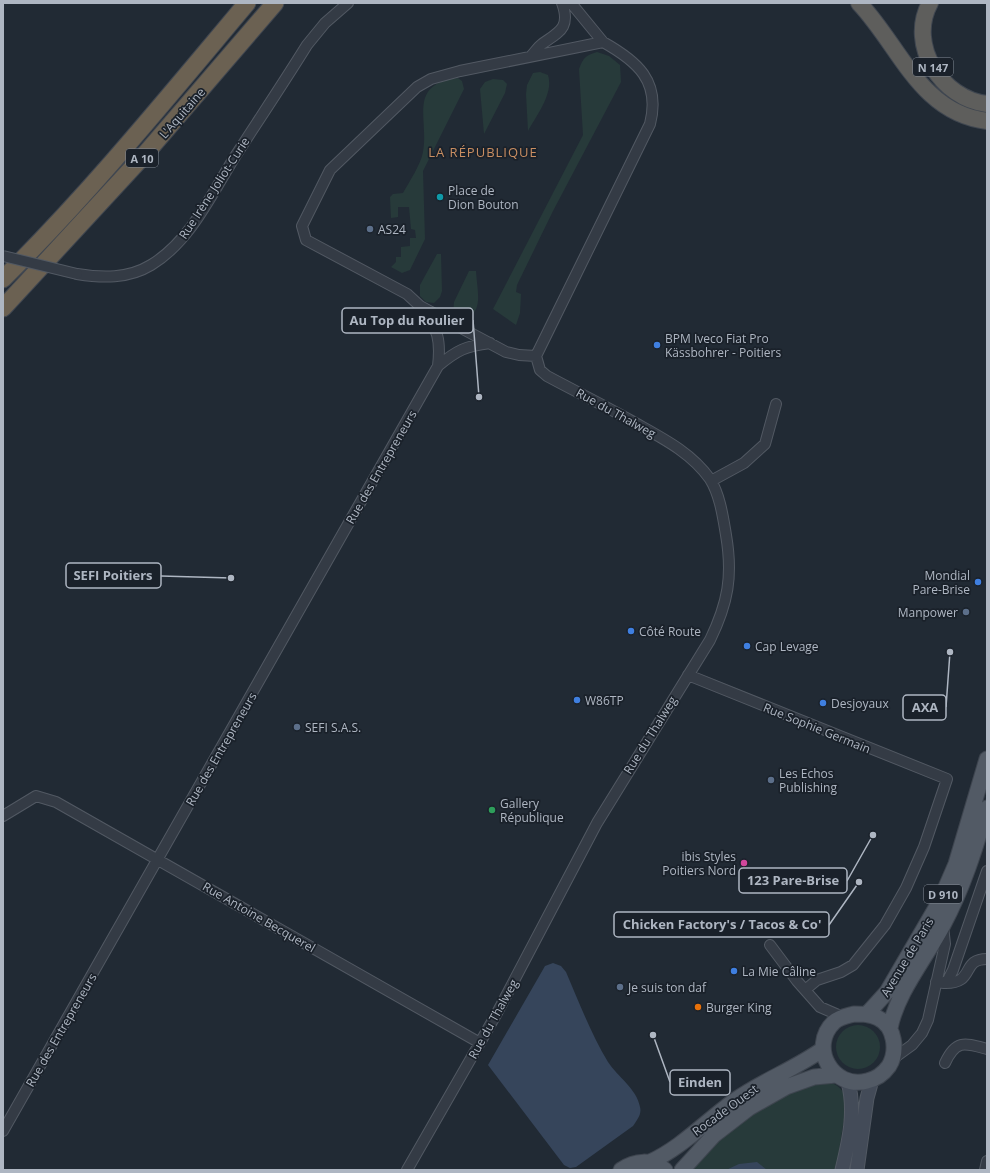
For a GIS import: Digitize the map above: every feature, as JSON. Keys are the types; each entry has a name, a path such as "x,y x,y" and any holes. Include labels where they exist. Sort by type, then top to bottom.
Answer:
{"highway":[{"path":"218,38 242,3"},
{"name":"L'Aquitaine","path":"3,279 132,140 247,3"},
{"name":"L'Aquitaine","path":"3,308 146,154 276,3"},
{"path":"859,3 880,29 905,67 927,93 938,102 957,113 987,121"},
{"name":"N 147","path":"930,3 924,19 923,32 924,44 931,64 937,74 957,93 968,99 987,104"}],"main road":[{"name":"Avenue de Paris","path":"867,1014 887,992 943,895 956,864 987,760"},
{"name":"Avenue de Paris","path":"890,1028 896,1005 943,926 962,888 987,808"},
{"path":"842,1078 860,1083 872,1080 885,1072 894,1058 894,1043 890,1028 879,1018 867,1014 854,1014 843,1017 834,1022 827,1033 824,1049 827,1063 842,1078 852,1097 852,1116 842,1170"},
{"name":"Rocade Ouest","path":"650,1162 665,1154 728,1105 752,1089 808,1060 824,1049"},
{"name":"Rocade Ouest","path":"682,1170 714,1135 749,1108 786,1087 814,1077 842,1078"},
{"path":"857,1170 872,1080"},
{"path":"621,1170 630,1164 640,1162 650,1162 665,1170"}],"street":[{"name":"Rue Irène Joliot-Curie","path":"3,256 77,274 98,277 132,273 150,266 170,252 194,222 308,45 325,23 348,3"},
{"path":"531,56 561,30 564,15 562,3"},
{"path":"420,306 506,352 519,355 536,356 650,124 654,111 653,95 649,82 641,70 630,58 603,42 571,3"},
{"path":"438,366 440,354 438,334 432,322 420,306 407,294 306,240 302,226 330,170 417,87 431,79 460,71 603,42"},
{"path":"438,366 454,352 470,346 490,343"},
{"name":"Rue du Thalweg","path":"407,1170 480,1044 598,823 710,640 721,616 728,590 729,552 722,513 711,481 693,459 673,444 547,376 540,370 536,356"},
{"name":"Rue des Entrepreneurs","path":"3,1131 438,366"},
{"path":"711,481 744,463 765,444 776,404"},
{"name":"Rue Sophie Germain","path":"688,675 947,780 924,847 906,888 885,926 853,965 841,972 817,980 805,990"},
{"name":"Rue Antoine Becquerel","path":"3,816 36,796 56,802 480,1044"},
{"path":"940,983 948,980 953,970 987,871"},
{"path":"894,1058 912,1045 922,1033 928,1020 940,983 945,944 943,926"},
{"path":"770,944 820,1007 843,1017"},
{"path":"940,983 959,982 964,978 972,964 977,960 987,959"},
{"path":"820,1007 827,1033"},
{"path":"945,1063 950,1052 956,1046 962,1044 987,1049"},
{"path":"985,1170 987,1161"}],"shaded area":[{"path":"597,52 609,56 620,65 621,82 553,211 517,285 516,292 521,294 520,313 516,325 493,309 583,135 579,69 585,58 590,54"},
{"path":"540,72 548,75 549,90 528,131 527,85 533,73"},
{"path":"458,78 462,81 464,89 423,171 425,239 410,270 402,273 391,267 396,262 396,257 401,257 401,247 410,246 410,238 416,238 415,230 411,229 409,207 398,207 398,217 391,218 390,197 393,194 403,193 422,157 424,140 423,116 426,95 432,87 442,82"},
{"path":"493,79 503,80 507,84 505,93 484,134 480,89 485,82"},
{"path":"437,254 441,254 442,291 440,297 434,303 426,302 420,296 420,285"},
{"path":"469,271 476,271 478,301 474,313 462,320 453,314 454,302"},
{"path":"854,1025 862,1025 867,1026 874,1031 879,1038 879,1056 874,1063 867,1068 854,1069 846,1066 839,1059 836,1051 836,1043 839,1035 846,1028"},
{"path":"829,1082 840,1088 847,1100 836,1170 689,1170 718,1139 741,1122 792,1092 806,1086"}],"water":[{"path":"553,963 561,966 566,972 596,1040 608,1062 635,1094 640,1110 639,1117 633,1126 576,1167 570,1168 564,1165 488,1065 545,966"},
{"path":"757,1162 767,1170 726,1170 739,1164"}],"place":[{"name":"Place de Dion Bouton","path":"440,197"},
{"name":"AS24","path":"370,229"},
{"name":"BPM Iveco Fiat Pro Kässbohrer - Poitiers","path":"657,345"},
{"name":"Au Top du Roulier","path":"479,397"},
{"name":"SEFI Poitiers","path":"231,578"},
{"name":"Mondial Pare-Brise","path":"978,582"},
{"name":"Manpower","path":"966,612"},
{"name":"Côté Route","path":"631,631"},
{"name":"Cap Levage","path":"747,646"},
{"name":"AXA","path":"950,652"},
{"name":"W86TP","path":"577,700"},
{"name":"Desjoyaux","path":"823,703"},
{"name":"SEFI S.A.S.","path":"297,727"},
{"name":"Les Echos Publishing","path":"771,780"},
{"name":"Gallery République","path":"492,810"},
{"name":"123 Pare-Brise","path":"873,835"},
{"name":"ibis Styles Poitiers Nord","path":"744,863"},
{"name":"Chicken Factory's / Tacos & Co'","path":"859,882"},
{"name":"La Mie Câline","path":"734,971"},
{"name":"Je suis ton daf","path":"620,987"},
{"name":"Burger King","path":"698,1007"},
{"name":"Einden","path":"653,1035"}],"district":[{"name":"LA RÉPUBLIQUE","path":"483,152"}]}
